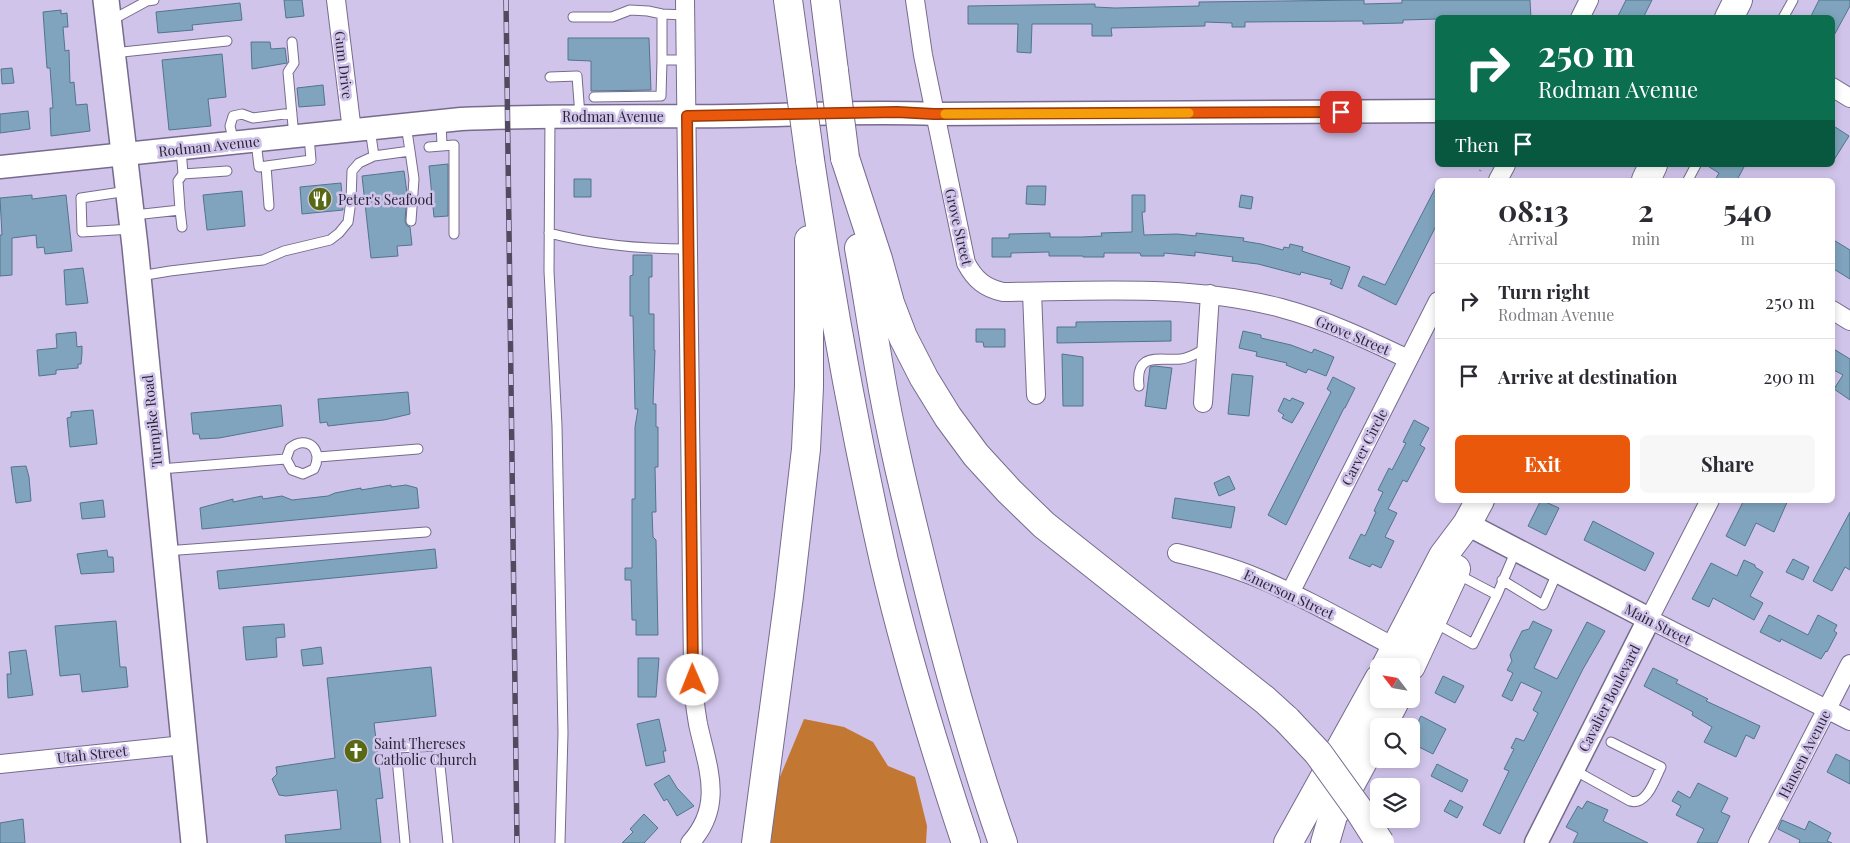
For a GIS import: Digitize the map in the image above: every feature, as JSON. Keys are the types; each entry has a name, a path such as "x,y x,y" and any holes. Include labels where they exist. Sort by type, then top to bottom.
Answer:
{"main road":[{"path":"788,0 833,310 858,443 884,562 904,638 966,843"},
{"path":"825,0 845,158 879,367 906,498 964,721 1003,843"},
{"path":"1730,15 1738,0"},
{"name":"Turnpike Road","path":"108,11 138,277 194,843"},
{"path":"845,158 878,259 890,303 903,337 924,378 943,409 976,455 1044,525 1258,694 1286,720 1318,753 1380,843"},
{"path":"756,843 806,449 809,387 810,160"},
{"path":"1399,658 1443,556 1467,524 1478,503"},
{"path":"1400,658 1432,621 1460,561 1467,524"},
{"path":"1288,843 1370,695"},
{"path":"1319,843 1328,831 1370,749"}],"street":[{"name":"Gum Drive","path":"336,0 361,130"},
{"name":"Grove Street","path":"915,0 934,114 966,263 980,283 991,290 1004,292 1134,291 1210,294 1280,308 1320,320 1352,332 1408,359"},
{"path":"1582,15 1589,0"},
{"path":"685,8 693,670 698,724 710,773 711,790 709,808 702,825 690,843"},
{"path":"1835,89 1850,98"},
{"name":"Rodman Avenue","path":"0,167 461,119 550,116 687,116 897,112 934,114 1435,111"},
{"path":"1032,292 1036,395"},
{"path":"1203,404 1210,294"},
{"name":"Carver Circle","path":"1290,593 1435,307"},
{"path":"1835,312 1850,321"},
{"name":"Cavalier Boulevard","path":"1536,843 1708,503"},
{"name":"Main Street","path":"1467,524 1648,619 1850,721"},
{"name":"Emerson Street","path":"1177,553 1253,576 1290,593 1395,658"},
{"name":"Hansen Avenue","path":"1758,843 1850,664"},
{"name":"Utah Street","path":"0,764 184,744"}],"lane":[{"path":"108,11 154,0"},
{"path":"1784,15 1792,0"},
{"path":"573,17 612,17 630,10 662,14 685,8"},
{"path":"594,97 662,96 662,14"},
{"path":"112,53 227,42"},
{"path":"292,42 294,63 288,72 292,113 311,160 259,167 245,142 230,126 233,116 242,114 253,118 292,113"},
{"path":"662,60 686,60"},
{"path":"550,77 577,76 580,116"},
{"path":"550,116 549,271 557,426 563,733 560,843"},
{"path":"441,122 442,146"},
{"path":"406,125 414,179 411,221"},
{"path":"361,130 374,156"},
{"path":"428,147 454,145 454,234"},
{"path":"181,149 183,174 178,181 182,227"},
{"path":"138,277 170,271 263,260 284,251 330,240 348,222 352,171 359,162 374,156 410,150"},
{"path":"266,166 269,206"},
{"path":"183,174 227,171"},
{"path":"131,211 82,232 81,198 131,211 180,210"},
{"path":"550,233 569,238 652,249 689,249"},
{"path":"1139,386 1138,377 1140,369 1153,358 1183,359 1207,348"},
{"path":"301,442 312,446 318,457 314,468 303,474 292,470 286,459 290,448 301,442"},
{"path":"318,457 418,449"},
{"path":"157,470 286,459"},
{"path":"165,551 426,532"},
{"path":"1432,621 1473,644 1498,595 1502,580 1516,550"},
{"path":"1502,580 1542,605 1558,572"},
{"path":"1455,573 1498,595"},
{"path":"1574,770 1630,801 1642,801 1661,767 1611,742"},
{"path":"405,843 396,748 438,746 448,843"}],"path":[{"path":"1480,171 1482,167"}],"shaded area":[{"path":"804,719 844,727 873,742 888,766 915,777 927,826 926,843 771,843 777,784"}],"building":[{"path":"284,0 302,0 304,16 286,18"},
{"path":"1364,0 1364,4 1402,3 1402,0 1530,0 1531,15 1435,15 1435,19 1403,20 1403,23 1363,24 1363,21 1245,22 1245,27 1232,27 1232,23 1205,22 1205,26 1111,28 1112,36 1092,36 1092,24 1032,24 1031,53 1017,52 1018,24 968,24 968,6 1095,4 1095,7 1115,8 1199,6 1199,2"},
{"path":"1626,0 1652,0 1644,15 1618,15"},
{"path":"1819,0 1850,0 1850,6 1835,34 1835,15 1812,15"},
{"path":"240,3 242,20 192,25 193,30 158,33 156,12"},
{"path":"61,10 61,14 67,13 68,27 63,27 65,51 69,50 70,83 74,82 76,105 87,104 90,131 51,136 50,108 53,108 50,68 47,68 43,12"},
{"path":"568,38 649,38 651,90 591,91 591,61 568,60"},
{"path":"251,42 270,42 271,49 285,48 287,63 252,69"},
{"path":"222,54 226,97 208,99 211,126 169,130 162,60"},
{"path":"12,68 14,83 2,84 1,69"},
{"path":"323,85 325,105 299,107 297,88"},
{"path":"28,111 30,129 0,133 0,114"},
{"path":"1835,127 1849,136 1835,158"},
{"path":"448,164 448,216 434,217 429,166"},
{"path":"1709,167 1744,167 1738,178 1716,178 1719,173"},
{"path":"404,171 407,193 405,221 407,226 410,227 412,245 397,246 398,256 371,258 362,176"},
{"path":"574,179 591,179 591,197 574,197"},
{"path":"341,183 343,210 302,214 300,187"},
{"path":"1027,186 1046,186 1045,205 1026,204"},
{"path":"1435,189 1435,228 1396,305 1358,286 1363,276 1385,285"},
{"path":"242,191 245,226 207,230 203,195"},
{"path":"32,195 32,199 66,195 72,251 45,254 44,247 37,248 36,235 12,238 12,275 0,276 0,235 2,235 0,198"},
{"path":"1132,195 1145,195 1145,212 1142,212 1144,235 1177,234 1196,236 1196,233 1244,238 1243,241 1283,250 1284,247 1289,248 1290,244 1303,247 1302,251 1350,267 1342,289 1330,284 1332,280 1301,272 1300,275 1258,264 1232,261 1233,257 1195,252 1195,256 1164,253 1164,256 1141,256 1140,253 1104,253 1104,257 1083,257 1049,256 1049,252 1011,253 1011,257 992,257 992,238 1009,238 1009,234 1050,233 1050,237 1082,237 1102,236 1101,233 1132,232"},
{"path":"1241,195 1253,197 1251,209 1239,207"},
{"path":"1835,241 1850,250 1850,279 1835,270"},
{"path":"633,255 652,255 652,277 649,277 649,314 654,314 653,404 656,404 656,427 658,427 658,467 655,467 656,512 652,512 653,537 656,540 658,635 636,635 636,620 632,620 631,580 625,580 625,568 632,568 632,499 635,499 635,427 638,409 635,409 633,316 630,316 630,276 633,275"},
{"path":"83,268 88,303 66,305 64,270"},
{"path":"1171,321 1171,341 1057,343 1057,327 1076,327 1076,322"},
{"path":"976,329 1005,329 1005,347 984,347 983,342 976,342"},
{"path":"1243,331 1261,335 1261,338 1291,345 1312,353 1314,349 1334,357 1326,376 1308,369 1306,373 1286,365 1287,363 1256,356 1257,352 1239,348"},
{"path":"76,332 77,347 82,346 81,364 78,364 78,368 56,370 56,374 39,376 37,350 57,348 56,334"},
{"path":"1835,350 1850,359 1850,400 1835,390 1843,375 1835,371"},
{"path":"1062,354 1083,357 1083,406 1063,406"},
{"path":"1150,367 1172,368 1166,409 1145,406"},
{"path":"1232,374 1253,376 1249,416 1228,414"},
{"path":"1333,377 1355,388 1286,525 1268,515 1331,392 1327,389"},
{"path":"408,392 410,414 384,420 328,426 327,422 320,423 318,399"},
{"path":"1284,398 1290,401 1292,398 1304,403 1292,423 1282,418 1284,415 1278,411"},
{"path":"281,405 283,426 219,438 200,439 199,434 193,434 191,413"},
{"path":"93,410 97,444 70,447 67,418 71,417 71,412"},
{"path":"1414,420 1429,428 1420,445 1425,448 1407,482 1403,480 1388,509 1397,513 1385,537 1394,541 1381,568 1372,564 1370,567 1349,558 1361,534 1365,536 1383,492 1378,490 1389,468 1392,470 1406,443 1403,442"},
{"path":"26,466 31,501 16,503 11,467"},
{"path":"1229,476 1235,489 1219,496 1214,483"},
{"path":"391,485 391,487 406,485 417,488 419,508 202,529 200,508 233,499 233,502 262,496 263,499 282,496 292,500 328,496 361,488 361,490"},
{"path":"1175,498 1235,507 1231,528 1172,518"},
{"path":"103,500 105,517 82,519 80,503"},
{"path":"1540,503 1548,503 1559,508 1546,535 1528,526"},
{"path":"1742,503 1787,503 1774,532 1756,523 1745,546 1726,536"},
{"path":"1850,512 1850,570 1845,567 1832,591 1813,581"},
{"path":"1593,521 1654,553 1645,571 1584,540"},
{"path":"435,549 437,568 219,589 217,571"},
{"path":"107,550 108,557 113,557 114,572 81,574 77,554"},
{"path":"1793,559 1809,567 1803,580 1786,572"},
{"path":"1744,560 1755,565 1755,567 1763,572 1750,596 1763,603 1754,620 1713,598 1709,607 1692,599 1711,563 1737,576"},
{"path":"1769,615 1808,635 1818,615 1837,625 1834,631 1837,633 1821,659 1781,639 1780,642 1760,632"},
{"path":"116,621 120,667 126,667 128,687 82,692 80,674 60,676 55,626"},
{"path":"1533,621 1552,630 1534,668 1557,679 1587,622 1605,631 1583,669 1500,834 1483,825 1509,771 1504,769 1514,749 1511,748 1516,738 1524,741 1538,713 1533,710 1542,692 1521,682 1512,701 1502,696 1513,673 1507,670 1512,661 1510,655 1522,631 1529,629"},
{"path":"284,624 285,637 276,638 277,657 246,660 243,627"},
{"path":"321,647 323,664 303,666 301,650"},
{"path":"26,650 33,695 8,698 7,674 11,674 9,652"},
{"path":"638,658 659,658 656,697 638,697"},
{"name":"Saint Thereses Catholic Church","path":"431,667 436,716 374,723 383,798 376,799 381,843 286,843 285,835 341,829 337,790 286,796 279,795 272,779 277,774 276,767 335,758 327,678"},
{"path":"1653,668 1678,680 1676,683 1708,699 1706,701 1760,726 1754,739 1746,735 1736,757 1704,742 1712,727 1692,715 1693,712 1644,686"},
{"path":"1443,676 1464,686 1455,703 1435,693"},
{"path":"1421,716 1446,729 1433,754 1420,748"},
{"path":"659,719 666,751 663,751 665,762 646,766 637,724"},
{"path":"1836,754 1850,761 1850,784 1827,772"},
{"path":"1437,764 1468,780 1462,792 1431,776"},
{"path":"669,775 677,788 694,806 677,816 667,799 664,801 654,784"},
{"path":"1698,783 1728,798 1721,812 1730,816 1717,843 1697,843 1704,829 1676,815 1681,806 1672,801 1678,791 1690,798"},
{"path":"1450,800 1463,807 1457,818 1444,811"},
{"path":"1587,801 1608,810 1603,821 1648,843 1573,843 1578,833 1566,827 1578,806 1582,809"},
{"path":"644,814 658,828 644,843 622,843 633,832 630,829"},
{"path":"23,819 25,843 0,843 0,823"},
{"path":"1782,820 1805,830 1809,821 1831,833 1827,841 1832,843 1799,843 1800,840 1778,829"}],"railway":[{"path":"506,0 517,843"}],"slow traffic":[{"path":"945,114 1189,113"}],"place":[{"name":"Peter's Seafood","path":"320,199"},
{"name":"Saint Thereses Catholic Church","path":"356,751"}],"route":[{"path":"693,680 687,116 897,112 934,114 1341,112"}]}
